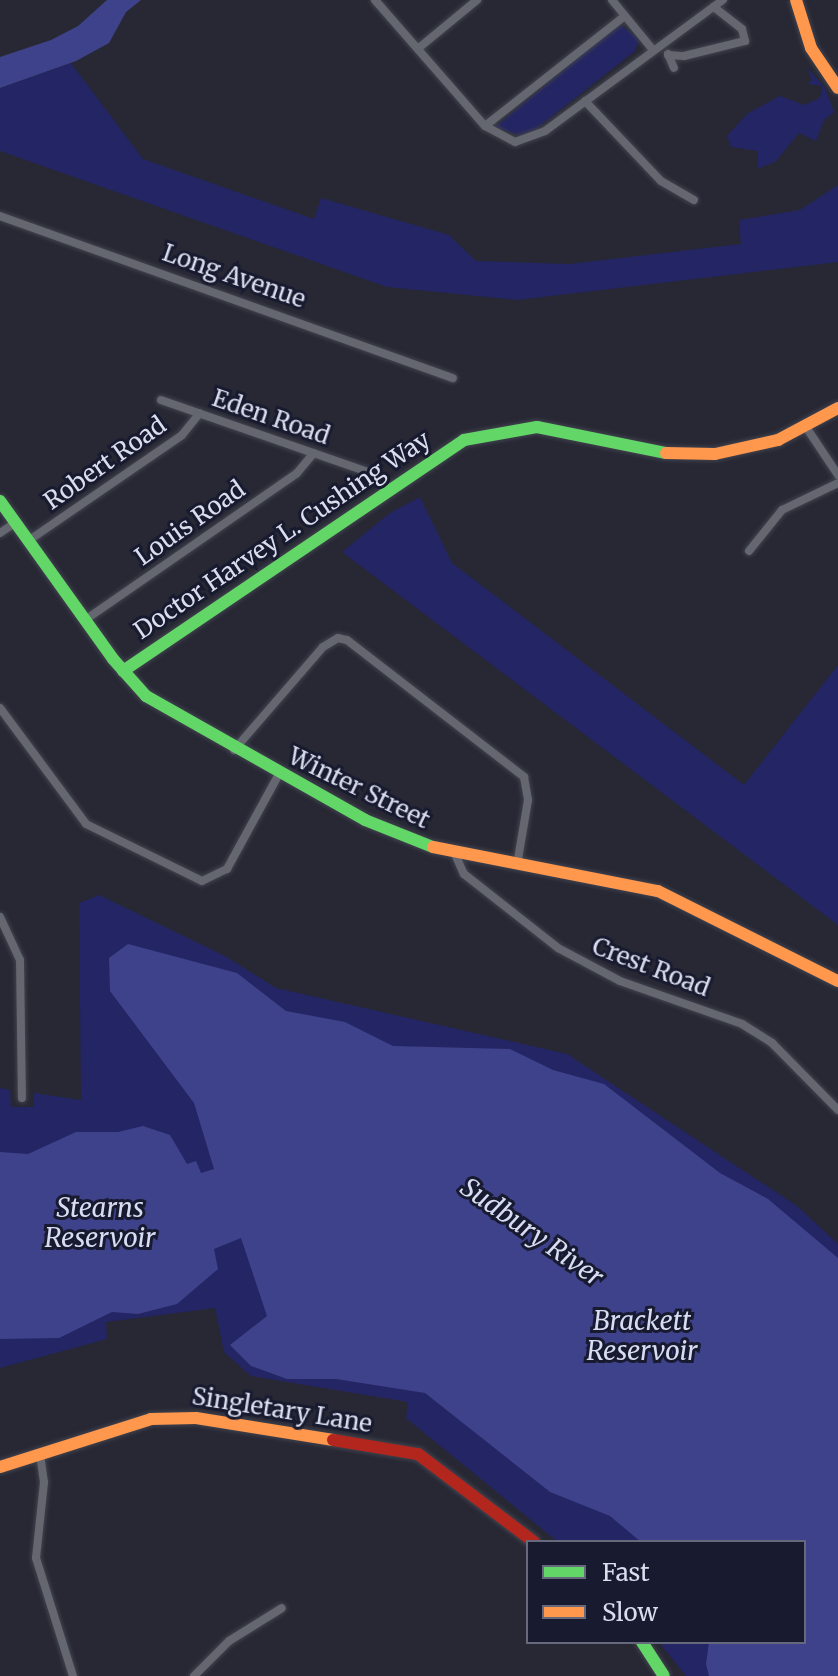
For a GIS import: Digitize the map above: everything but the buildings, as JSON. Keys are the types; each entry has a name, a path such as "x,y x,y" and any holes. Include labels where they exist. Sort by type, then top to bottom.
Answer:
{"street":[{"path":"375,0 420,47 485,126 499,137 524,141 585,101 653,50 684,56 745,41 742,29 714,7"},
{"path":"420,47 477,0"},
{"path":"612,0 653,50"},
{"path":"666,51 723,0"},
{"path":"796,0 811,48 838,88"},
{"path":"485,126 625,16"},
{"path":"666,51 674,68"},
{"path":"585,101 661,181 694,200"},
{"name":"Long Avenue","path":"0,216 453,378"},
{"name":"Eden Road","path":"161,400 368,472"},
{"name":"Doctor Harvey L. Cushing Way","path":"123,671 464,440 508,429 551,428 690,455 751,447 806,427 838,408"},
{"name":"Robert Road","path":"28,541 182,435 200,413"},
{"path":"806,427 838,475"},
{"name":"Louis Road","path":"85,620 297,473 314,453"},
{"path":"749,551 782,510 838,483"},
{"name":"Winter Street","path":"0,501 123,671 155,703 234,750 385,830 455,854 666,894 838,981"},
{"path":"0,533 15,523"},
{"path":"234,750 323,647 342,638 524,777 528,800 517,865"},
{"path":"0,708 80,820 202,881 227,869 279,774"},
{"name":"Crest Road","path":"455,854 464,874 558,948 620,981 742,1024 772,1043 838,1110"},
{"path":"0,917 20,960 22,1098"},
{"name":"Singletary Lane","path":"0,1467 173,1416 393,1449 439,1465 532,1540"},
{"path":"40,1454 44,1482 37,1566 73,1676"},
{"path":"194,1676 229,1641 282,1608"},
{"path":"643,1644 664,1676"}],"shaded area":[{"path":"619,24 639,39 635,51 536,129 519,135 495,127"},
{"path":"71,63 143,159 314,219 321,198 449,235 476,261 569,264 741,244 739,220 800,210 838,185 838,262 517,300 387,287 0,151 0,88"},
{"path":"807,67 825,88 834,112 824,120 816,141 799,133 775,162 757,169 758,151 731,147 727,136 747,114 780,96 804,105 820,98 822,86 808,84 812,80"},
{"path":"420,497 452,563 744,785 838,665 838,925 342,552 390,513"},
{"name":"Brackett Reservoir","path":"99,895 225,956 276,988 567,1054 797,1206 838,1244 838,1676 686,1676 661,1644 806,1644 806,1540 556,1540 406,1418 408,1402 251,1376 224,1352 215,1308 106,1322 107,1339 0,1368 0,1088 10,1090 11,1107 34,1107 34,1093 81,1100 79,903"}],"water":[{"path":"107,0 141,0 126,12 109,43 76,61 0,88 0,57 51,40 78,26"},
{"name":"Brackett Reservoir","path":"128,944 237,973 286,1011 345,1022 393,1046 510,1049 553,1070 604,1084 720,1173 768,1199 838,1258 838,1676 709,1676 706,1664 709,1644 806,1644 806,1540 639,1540 610,1516 550,1492 425,1393 336,1379 287,1379 251,1366 230,1345 267,1316 241,1238 214,1249 218,1269 177,1304 138,1314 112,1312 59,1338 0,1339 0,1152 28,1154 76,1132 118,1132 143,1126 170,1135 187,1164 196,1161 201,1173 214,1169 194,1103 110,991 109,958"}],"traffic: fast":[{"path":"123,671 464,440 537,427 666,453"},
{"path":"0,501 113,659 146,696 365,820 433,847"},
{"path":"643,1644 664,1676"}],"traffic: slow":[{"path":"796,0 811,48 838,88"},
{"path":"666,453 715,454 778,440 838,408"},
{"path":"433,847 658,891 838,981"},
{"path":"0,1467 151,1419 196,1418 333,1440"}],"traffic: jam":[{"path":"333,1440 418,1454 531,1540"}],"water label":[{"name":"Stearns Reservoir","path":"100,1223"},
{"name":"Sudbury River","path":"532,1232"}]}
